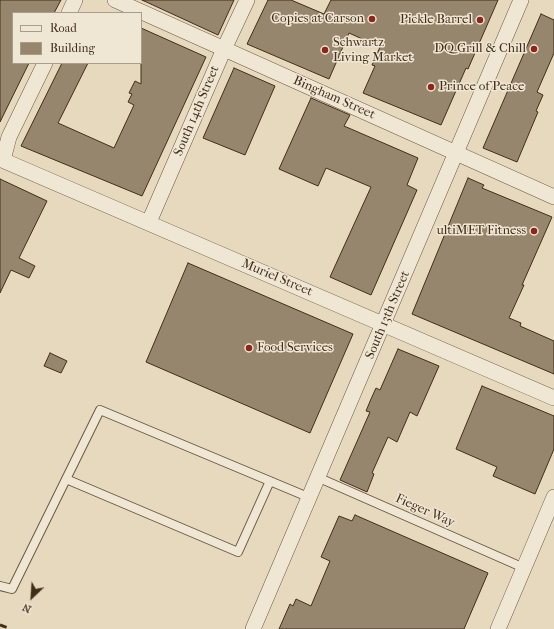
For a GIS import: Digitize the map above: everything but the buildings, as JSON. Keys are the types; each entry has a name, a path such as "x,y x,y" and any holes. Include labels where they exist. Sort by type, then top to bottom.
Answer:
{"street":[{"path":"69,12 75,0"},
{"name":"Bingham Street","path":"114,0 141,12"},
{"name":"South 14th Street","path":"148,222 247,0"},
{"name":"South 13th Street","path":"253,629 521,0"},
{"name":"Bingham Street","path":"142,12 554,197"},
{"path":"1,159 9,137 45,64"},
{"name":"Muriel Street","path":"1,159 554,398"},
{"path":"498,629 554,497"}],"lane":[{"path":"0,586 12,590 100,410 308,497"},
{"name":"Fieger Way","path":"317,477 524,568"},
{"path":"66,479 238,552 270,481"}],"railway":[{"path":"0,625 11,629"}],"place":[{"name":"Copies at Carson","path":"372,19"},
{"name":"Pickle Barrel","path":"480,20"},
{"name":"DQ Grill & Chill","path":"534,49"},
{"name":"Schwartz Living Market","path":"325,50"},
{"name":"Prince of Peace","path":"431,87"},
{"name":"ultiMET Fitness","path":"534,231"},
{"name":"Food Services","path":"249,348"}]}
